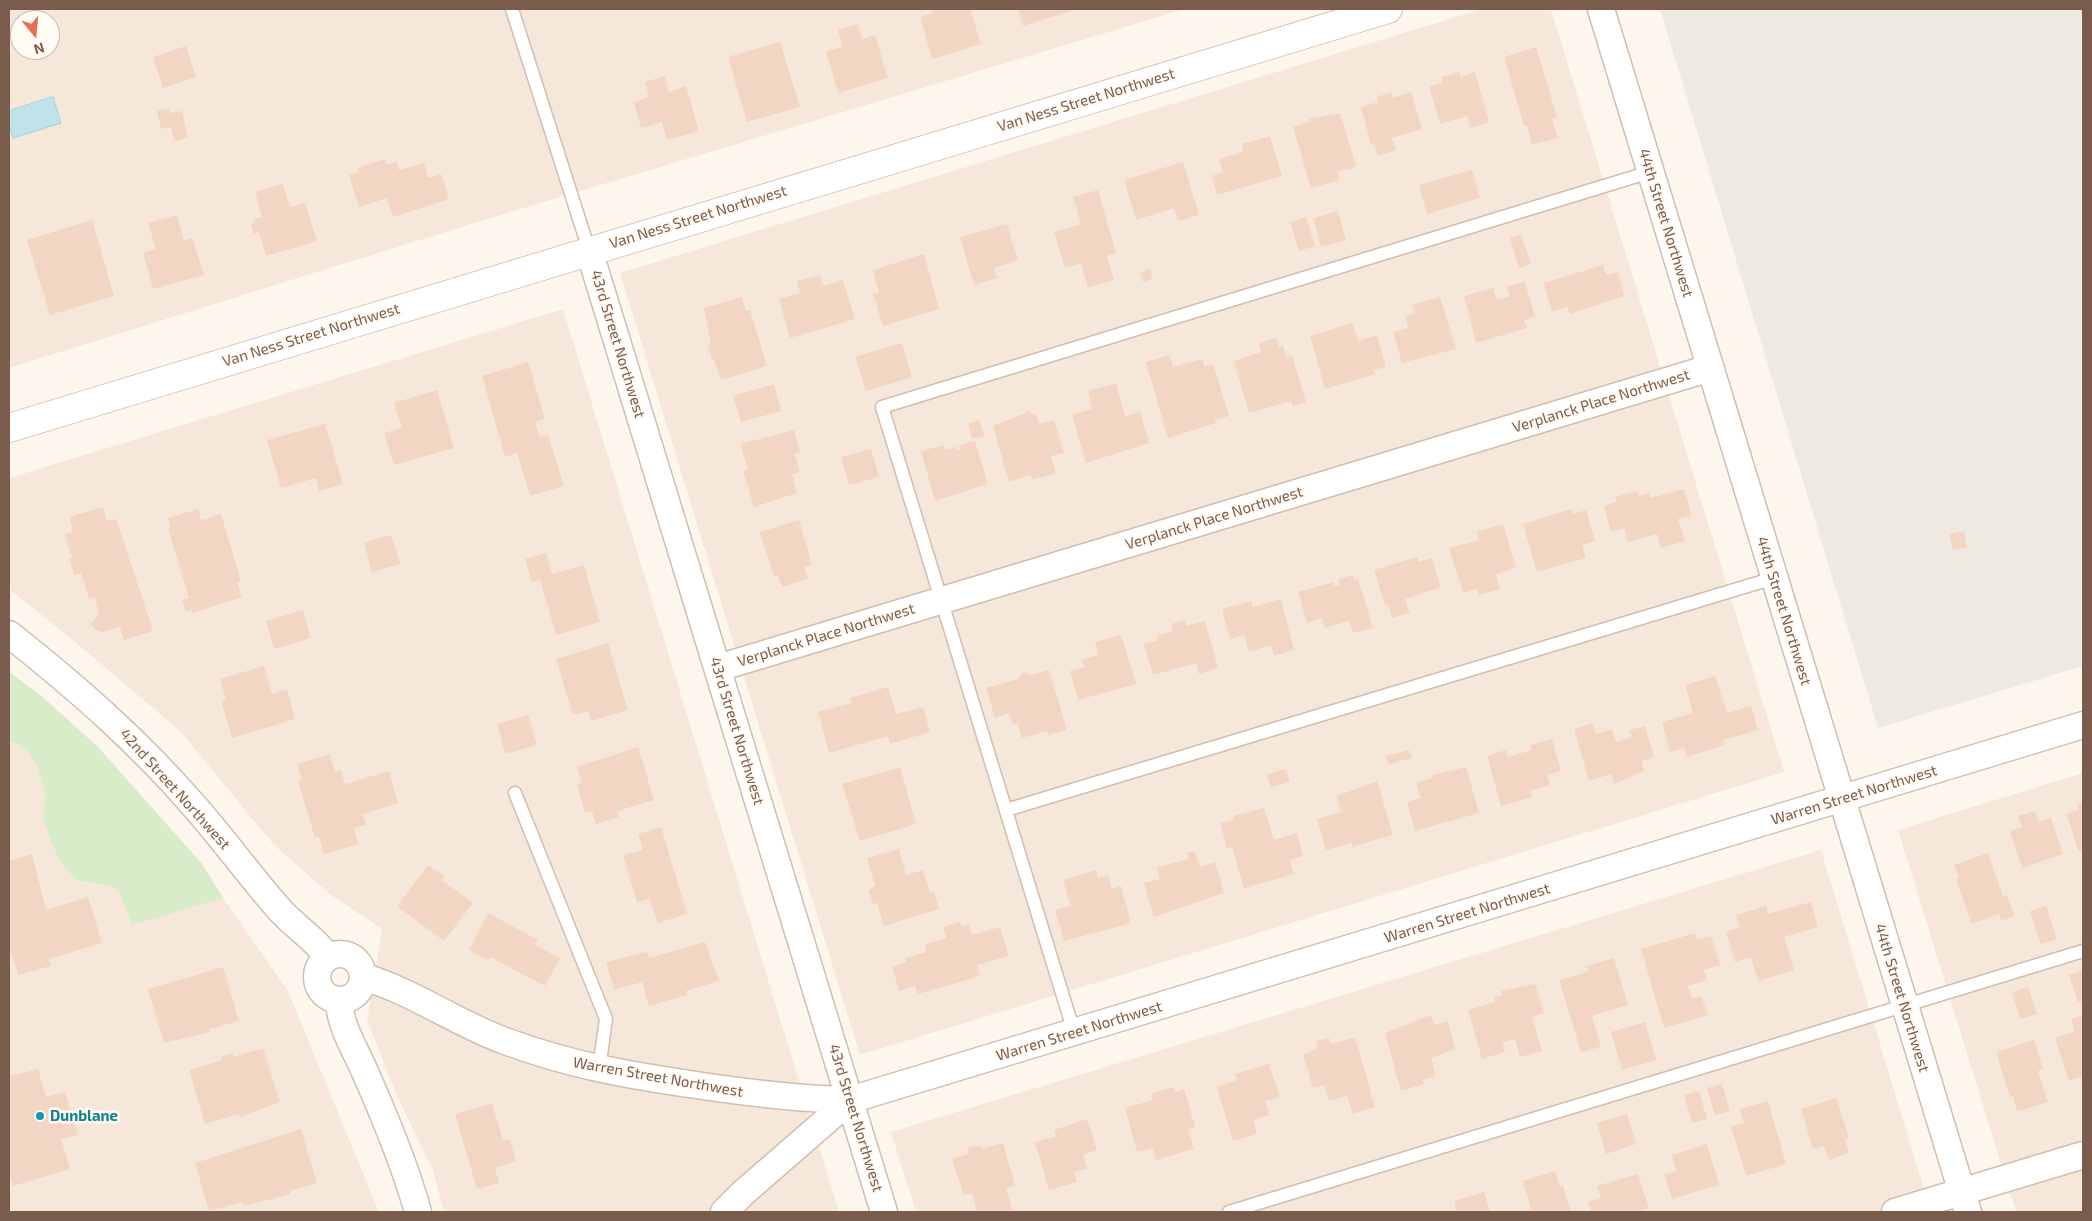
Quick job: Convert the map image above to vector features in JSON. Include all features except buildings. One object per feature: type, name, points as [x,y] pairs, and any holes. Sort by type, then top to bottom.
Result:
[{"type":"street","name":"Van Ness Street Northwest","points":[[9,428],[589,250],[1388,9]]},
{"type":"street","name":"44th Street Northwest","points":[[1601,9],[1965,1202]]},
{"type":"street","name":"43rd Street Northwest","points":[[589,250],[884,1212]]},
{"type":"street","name":"Verplanck Place Northwest","points":[[718,668],[1710,368]]},
{"type":"street","name":"42nd Street Northwest","points":[[9,634],[96,705],[156,764],[207,820],[280,910],[320,947],[328,957]]},
{"type":"street","name":"Warren Street Northwest","points":[[364,977],[397,988],[502,1040],[549,1057],[600,1069],[776,1097],[850,1100],[2083,725]]},
{"type":"street","points":[[338,954],[353,957],[362,969],[364,977],[359,991],[346,1000],[339,1000],[324,995],[317,981],[319,966],[328,957],[338,954]]},
{"type":"street","points":[[339,1000],[339,1012],[382,1112],[418,1212]]},
{"type":"street","name":"Warren Street Northwest","points":[[724,1212],[850,1100]]},
{"type":"street","points":[[1895,1212],[1965,1202],[2083,1155]]},
{"type":"lane","points":[[512,9],[589,250]]},
{"type":"lane","points":[[1074,1032],[882,407],[1650,172]]},
{"type":"lane","points":[[1006,810],[1774,578]]},
{"type":"lane","points":[[515,794],[606,1019],[600,1069]]},
{"type":"lane","points":[[1229,1212],[2083,951]]},
{"type":"shaded area","points":[[9,9],[1185,9],[484,220],[9,368]]},
{"type":"shaded area","points":[[1482,9],[1551,9],[1784,772],[860,1055],[620,273]]},
{"type":"shaded area","points":[[1660,9],[2083,9],[2083,666],[1878,728]]},
{"type":"shaded area","points":[[563,309],[839,1212],[444,1212],[433,1170],[397,1096],[367,1020],[382,929],[331,895],[274,845],[181,732],[73,640],[9,589],[9,478]]},
{"type":"shaded area","points":[[9,672],[39,694],[97,746],[202,864],[223,898],[288,991],[379,1212],[9,1212]]},
{"type":"shaded area","points":[[2083,773],[2083,1212],[2016,1212],[1898,830]]},
{"type":"shaded area","points":[[1821,850],[1931,1212],[916,1212],[891,1132]]},
{"type":"green space","points":[[9,672],[39,694],[97,746],[202,864],[223,898],[132,925],[119,891],[112,886],[76,880],[59,860],[43,820],[46,797],[38,767],[28,752],[15,742],[9,740]]},
{"type":"water","points":[[53,97],[61,123],[13,138],[9,125],[9,111]]},
{"type":"place","name":"Dunblane","points":[[40,1116]]}]
